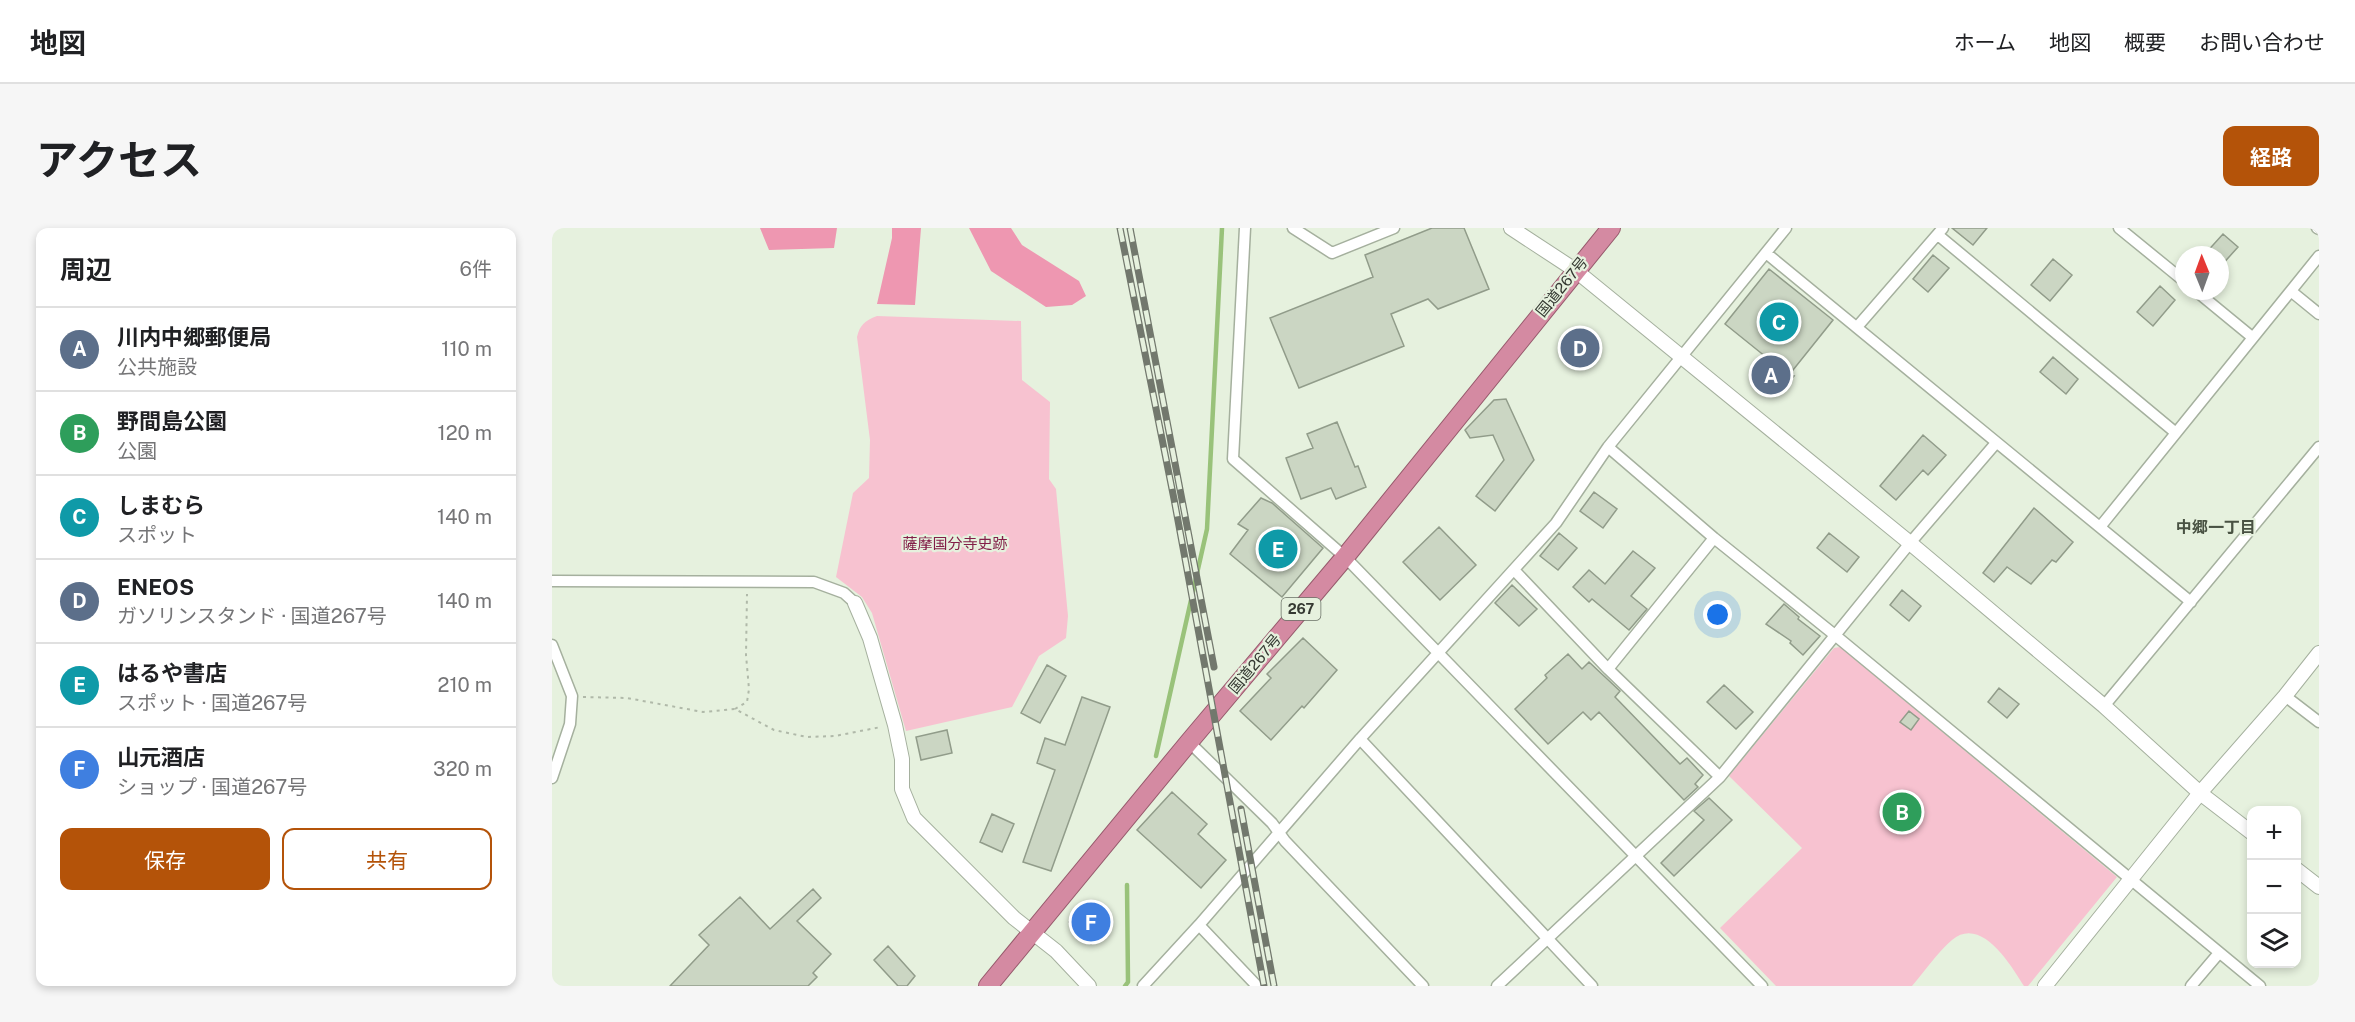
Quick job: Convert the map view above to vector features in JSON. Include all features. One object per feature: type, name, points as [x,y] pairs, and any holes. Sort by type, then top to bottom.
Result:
[{"type":"highway","name":"国道267号","points":[[988,986],[1345,557],[1611,228]]},
{"type":"street","points":[[1245,228],[1233,459],[1345,557],[1762,986]]},
{"type":"street","points":[[1293,228],[1332,253],[1394,228]]},
{"type":"street","points":[[1511,228],[1575,270],[1910,543],[2104,706],[2200,793],[2247,829]]},
{"type":"street","points":[[1143,986],[1199,925],[1360,739],[1515,571],[1556,523],[1608,447],[1786,228]]},
{"type":"street","points":[[2119,228],[2175,274]]},
{"type":"street","points":[[1857,327],[1941,231],[2176,433]]},
{"type":"street","points":[[1766,253],[2191,602]]},
{"type":"street","points":[[2100,527],[2319,256]]},
{"type":"street","points":[[2292,292],[2319,315]]},
{"type":"street","points":[[2207,300],[2252,337]]},
{"type":"street","points":[[1497,986],[1720,777],[1910,543],[1996,443]]},
{"type":"street","points":[[1608,447],[1714,538],[2260,986]]},
{"type":"street","points":[[2104,706],[2319,447]]},
{"type":"street","points":[[1608,669],[1714,538]]},
{"type":"street","points":[[1515,571],[1608,669],[1720,777]]},
{"type":"street","points":[[552,581],[814,582],[844,592],[855,603],[870,638],[895,725],[902,759],[902,789],[914,818],[1014,918],[1056,951],[1089,986]]},
{"type":"street","points":[[552,645],[572,696],[570,724],[552,778]]},
{"type":"street","points":[[2045,986],[2200,793],[2285,696],[2319,653]]},
{"type":"street","points":[[2285,696],[2319,722]]},
{"type":"street","points":[[1360,739],[1592,986]]},
{"type":"street","points":[[1189,742],[1279,833],[1423,986]]},
{"type":"street","points":[[2301,873],[2319,887]]},
{"type":"street","points":[[1199,925],[1257,986]]},
{"type":"street","points":[[2191,986],[2218,953]]},
{"type":"path","points":[[572,696],[627,698],[703,712],[735,709],[747,702],[749,690],[746,655],[747,582]]},
{"type":"path","points":[[735,709],[774,730],[807,737],[835,736],[895,725]]},
{"type":"green space","name":"薩摩国分寺史跡","points":[[877,316],[1021,321],[1022,380],[1050,402],[1049,479],[1056,489],[1068,616],[1066,638],[1039,656],[1012,707],[906,731],[872,613],[862,597],[836,577],[853,493],[869,478],[870,440],[857,337],[863,324]]},
{"type":"green space","points":[[1840,647],[2117,877],[2028,986],[2024,986],[2003,956],[1984,938],[1974,934],[1963,934],[1952,940],[1936,956],[1912,986],[1776,986],[1720,928],[1802,848],[1729,776],[1834,648]]},
{"type":"shaded area","points":[[760,228],[837,228],[834,248],[769,250]]},
{"type":"shaded area","points":[[892,228],[921,228],[915,305],[877,304],[892,238]]},
{"type":"shaded area","points":[[969,228],[1011,228],[1022,245],[1079,281],[1086,296],[1072,305],[1046,307],[991,271]]},
{"type":"building","points":[[1432,228],[1464,228],[1489,289],[1438,309],[1428,299],[1391,314],[1404,346],[1299,388],[1270,318],[1373,277],[1365,255]]},
{"type":"building","points":[[1952,228],[1987,228],[1973,245]]},
{"type":"building","points":[[2223,234],[2238,247],[2229,257],[2229,246],[2212,246]]},
{"type":"building","points":[[1933,255],[1949,268],[1928,292],[1913,279]]},
{"type":"building","points":[[2053,259],[2072,275],[2050,301],[2031,285]]},
{"type":"building","points":[[1769,269],[1833,320],[1789,375],[1794,376],[1776,396],[1751,375],[1766,357],[1725,324]]},
{"type":"building","points":[[2160,286],[2175,300],[2153,326],[2137,312]]},
{"type":"building","points":[[2053,357],[2078,379],[2066,394],[2040,372]]},
{"type":"building","points":[[1506,399],[1534,460],[1495,511],[1476,496],[1504,460],[1493,435],[1470,438],[1465,430],[1494,400]]},
{"type":"building","points":[[1337,422],[1355,467],[1358,466],[1366,487],[1336,499],[1331,488],[1301,499],[1286,458],[1313,448],[1307,434]]},
{"type":"building","points":[[1923,435],[1946,455],[1928,475],[1923,470],[1896,500],[1880,486]]},
{"type":"building","points":[[1594,492],[1617,509],[1603,528],[1580,511]]},
{"type":"building","points":[[1261,498],[1272,503],[1323,548],[1282,597],[1230,554],[1248,530],[1238,524]]},
{"type":"building","points":[[2034,508],[2073,542],[2056,562],[2052,560],[2031,584],[2007,567],[1994,582],[1983,573]]},
{"type":"building","points":[[1439,527],[1476,565],[1440,600],[1403,562]]},
{"type":"building","points":[[1559,533],[1577,548],[1558,570],[1540,556]]},
{"type":"building","points":[[1829,533],[1859,557],[1847,572],[1817,548]]},
{"type":"building","points":[[1633,551],[1655,568],[1631,596],[1647,609],[1629,630],[1592,599],[1589,602],[1573,587],[1589,570],[1605,584]]},
{"type":"building","points":[[1512,585],[1537,609],[1519,626],[1495,603]]},
{"type":"building","points":[[1902,590],[1921,606],[1909,621],[1890,605]]},
{"type":"building","points":[[1784,604],[1799,617],[1798,619],[1820,636],[1803,655],[1790,643],[1791,641],[1766,624]]},
{"type":"building","points":[[1303,638],[1337,670],[1304,708],[1302,706],[1271,740],[1240,711],[1271,678],[1267,674]]},
{"type":"building","points":[[1568,654],[1582,669],[1589,662],[1620,691],[1615,697],[1680,764],[1687,758],[1703,775],[1695,784],[1698,787],[1684,800],[1599,712],[1591,720],[1583,712],[1548,744],[1515,709],[1547,678],[1545,675]]},
{"type":"building","points":[[1047,665],[1066,676],[1040,723],[1021,713]]},
{"type":"building","points":[[1724,685],[1753,712],[1736,729],[1707,702]]},
{"type":"building","points":[[1999,688],[2019,704],[2007,718],[1988,702]]},
{"type":"building","points":[[1082,697],[1110,707],[1051,871],[1023,862],[1055,770],[1037,763],[1045,738],[1065,745]]},
{"type":"building","points":[[1909,711],[1919,719],[1911,730],[1900,722]]},
{"type":"building","points":[[947,730],[952,753],[921,760],[916,737]]},
{"type":"building","points":[[1172,792],[1207,824],[1198,834],[1226,860],[1201,888],[1137,830]]},
{"type":"building","points":[[1709,798],[1732,820],[1674,876],[1661,863],[1704,820],[1694,811]]},
{"type":"building","points":[[992,814],[1014,824],[1002,852],[980,842]]},
{"type":"building","points":[[813,889],[821,898],[797,921],[831,954],[813,973],[817,977],[808,986],[670,986],[709,945],[699,935],[740,897],[770,929]]},
{"type":"building","points":[[1091,901],[1112,923],[1091,944],[1069,922]]},
{"type":"building","points":[[888,946],[915,976],[907,986],[898,986],[874,960]]},
{"type":"waterway","points":[[1156,756],[1207,529],[1222,228]]},
{"type":"waterway","points":[[1125,986],[1128,982],[1127,885]]},
{"type":"railway","points":[[1120,228],[1174,499],[1264,986]]},
{"type":"railway","points":[[1130,228],[1214,667]]},
{"type":"railway","points":[[1241,809],[1274,986]]},
{"type":"place","name":"しまむら","points":[[1779,322]]},
{"type":"place","name":"ENEOS","points":[[1580,348]]},
{"type":"place","name":"川内中郷郵便局","points":[[1771,375]]},
{"type":"place","name":"はるや書店","points":[[1278,549]]},
{"type":"place","name":"野間島公園","points":[[1902,812]]},
{"type":"place","name":"山元酒店","points":[[1091,922]]},
{"type":"district","name":"中郷一丁目","points":[[2216,527]]}]
